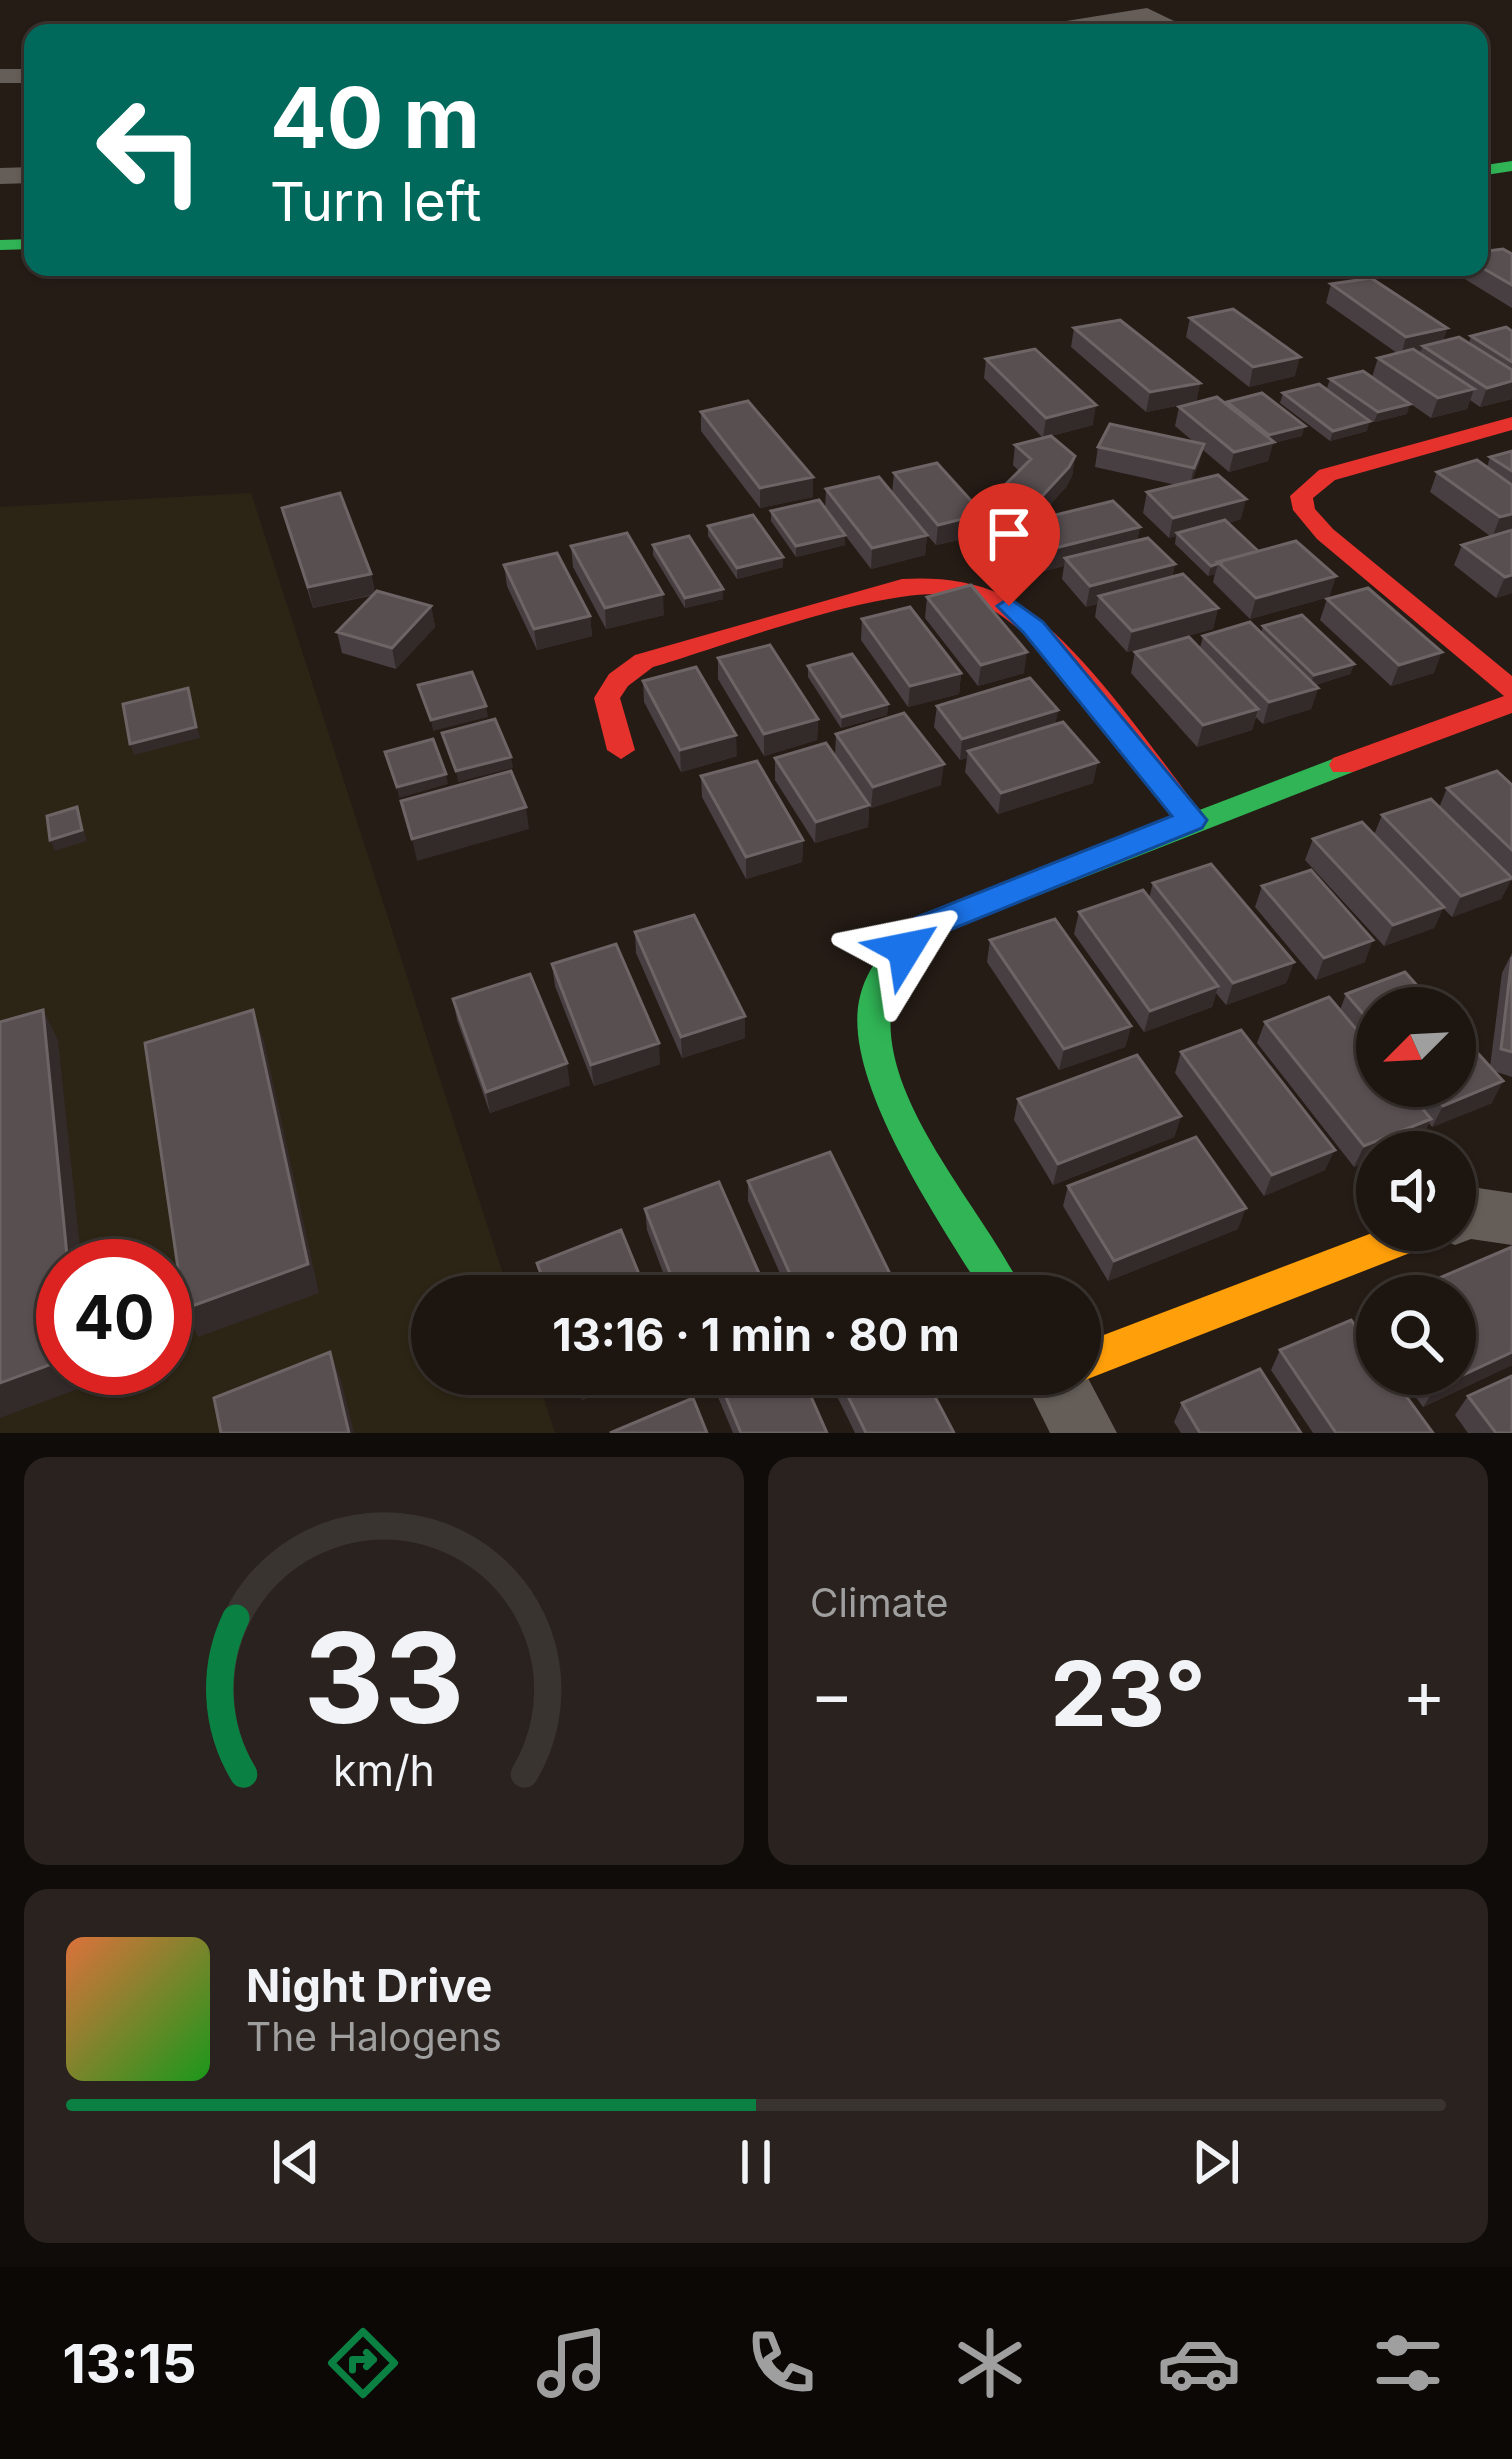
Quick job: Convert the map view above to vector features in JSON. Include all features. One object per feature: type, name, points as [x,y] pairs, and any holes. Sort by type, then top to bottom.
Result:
[{"type":"street","points":[[1085,24],[1147,14],[1169,24]]},
{"type":"street","points":[[1512,423],[1327,475],[1301,496],[1304,510],[1325,534],[1512,690]]},
{"type":"street","points":[[621,750],[608,722],[605,695],[617,677],[644,661],[902,586],[936,583],[975,590],[1009,606],[1034,628],[1192,820]]},
{"type":"street","points":[[994,1275],[896,1109],[871,1033],[885,970],[926,926],[1192,820],[1512,703]]},
{"type":"street","points":[[1476,1214],[1512,1219]]},
{"type":"street","points":[[1101,1355],[1371,1251]]},
{"type":"street","points":[[1064,1395],[1085,1433]]},
{"type":"shaded area","points":[[251,493],[503,1275],[411,1275],[411,1395],[543,1395],[555,1433],[0,1433],[0,507]]},
{"type":"building","points":[[1503,249],[1512,254],[1512,285],[1488,271],[1488,251]]},
{"type":"building","points":[[1371,278],[1447,328],[1406,337],[1331,284]]},
{"type":"building","points":[[1233,309],[1300,357],[1253,367],[1190,318]]},
{"type":"building","points":[[1120,320],[1200,383],[1150,392],[1074,328]]},
{"type":"building","points":[[1506,327],[1512,331],[1512,362],[1471,336]]},
{"type":"building","points":[[1459,337],[1512,370],[1512,381],[1487,388],[1423,346]]},
{"type":"building","points":[[1035,349],[1096,405],[1046,418],[986,359]]},
{"type":"building","points":[[1413,349],[1474,389],[1438,398],[1378,358]]},
{"type":"building","points":[[1363,371],[1410,404],[1378,412],[1330,379]]},
{"type":"building","points":[[1319,384],[1370,421],[1333,431],[1283,393]]},
{"type":"building","points":[[1262,393],[1305,426],[1269,435],[1227,402]]},
{"type":"building","points":[[1217,397],[1274,442],[1234,452],[1179,407]]},
{"type":"building","points":[[748,401],[813,477],[760,488],[701,412]]},
{"type":"building","points":[[1110,424],[1204,444],[1194,468],[1098,447]]},
{"type":"building","points":[[1051,436],[1075,456],[1034,505],[998,492],[1031,459],[1015,445]]},
{"type":"building","points":[[1512,451],[1512,471],[1490,457]]},
{"type":"building","points":[[1477,460],[1512,485],[1512,514],[1500,517],[1437,472]]},
{"type":"building","points":[[937,463],[983,514],[938,525],[894,473]]},
{"type":"building","points":[[1218,475],[1246,499],[1173,518],[1147,492]]},
{"type":"building","points":[[879,477],[927,535],[872,548],[826,489]]},
{"type":"building","points":[[340,493],[371,574],[308,587],[282,508]]},
{"type":"building","points":[[819,500],[845,535],[796,546],[771,511]]},
{"type":"building","points":[[1113,501],[1140,527],[1047,550],[1022,523]]},
{"type":"building","points":[[753,515],[783,557],[737,568],[708,526]]},
{"type":"building","points":[[1225,520],[1258,551],[1211,566],[1177,533]]},
{"type":"building","points":[[1512,530],[1512,575],[1505,577],[1462,545]]},
{"type":"building","points":[[627,533],[663,594],[605,608],[571,546]]},
{"type":"building","points":[[689,536],[723,589],[685,598],[653,545]]},
{"type":"building","points":[[1148,538],[1175,564],[1090,586],[1065,558]]},
{"type":"building","points":[[1296,541],[1336,576],[1256,598],[1218,562]]},
{"type":"building","points":[[557,553],[590,616],[534,629],[504,565]]},
{"type":"building","points":[[1183,574],[1218,608],[1132,631],[1099,596]]},
{"type":"building","points":[[971,585],[1027,652],[981,665],[927,597]]},
{"type":"building","points":[[1368,588],[1442,652],[1399,665],[1327,599]]},
{"type":"building","points":[[377,591],[431,606],[392,648],[337,632]]},
{"type":"building","points":[[910,607],[961,673],[910,686],[862,619]]},
{"type":"building","points":[[1302,615],[1354,664],[1314,675],[1263,626]]},
{"type":"building","points":[[1250,622],[1318,688],[1269,702],[1203,636]]},
{"type":"building","points":[[1189,637],[1258,709],[1203,725],[1135,652]]},
{"type":"building","points":[[770,645],[818,719],[764,734],[718,658]]},
{"type":"building","points":[[852,654],[888,704],[842,717],[808,666]]},
{"type":"building","points":[[696,667],[736,735],[680,750],[643,681]]},
{"type":"building","points":[[472,672],[486,706],[431,720],[418,685]]},
{"type":"building","points":[[1030,678],[1058,710],[962,739],[937,706]]},
{"type":"building","points":[[188,688],[196,727],[130,744],[123,704]]},
{"type":"building","points":[[904,713],[944,764],[873,787],[836,734]]},
{"type":"building","points":[[495,719],[511,757],[456,771],[442,733]]},
{"type":"building","points":[[1063,722],[1098,762],[1001,793],[968,751]]},
{"type":"building","points":[[433,739],[446,774],[397,787],[385,752]]},
{"type":"building","points":[[826,743],[869,805],[816,822],[775,758]]},
{"type":"building","points":[[757,761],[803,840],[746,857],[701,776]]},
{"type":"building","points":[[511,771],[526,807],[412,839],[401,801]]},
{"type":"building","points":[[1497,771],[1512,785],[1512,850],[1447,788]]},
{"type":"building","points":[[1431,799],[1512,878],[1461,896],[1382,815]]},
{"type":"building","points":[[77,807],[82,830],[50,840],[47,816]]},
{"type":"building","points":[[1362,822],[1444,907],[1393,925],[1313,839]]},
{"type":"building","points":[[1211,864],[1294,962],[1233,983],[1153,883]]},
{"type":"building","points":[[1311,870],[1373,940],[1324,958],[1262,886]]},
{"type":"building","points":[[1143,890],[1218,986],[1150,1011],[1079,912]]},
{"type":"building","points":[[694,915],[745,1016],[681,1037],[635,932]]},
{"type":"building","points":[[1055,919],[1131,1026],[1064,1049],[990,940]]},
{"type":"building","points":[[616,944],[659,1043],[591,1065],[552,964]]},
{"type":"building","points":[[1512,957],[1512,1052],[1501,1049]]},
{"type":"building","points":[[1405,972],[1418,987],[1365,987]]},
{"type":"building","points":[[530,974],[567,1063],[486,1092],[453,999]]},
{"type":"building","points":[[1329,997],[1356,1029],[1356,1107],[1421,1107],[1431,1119],[1401,1131],[1356,1131],[1356,1136],[1265,1022]]},
{"type":"building","points":[[43,1010],[65,1239],[36,1239],[36,1370],[0,1383],[0,1022]]},
{"type":"building","points":[[253,1010],[308,1264],[192,1306],[192,1239],[174,1239],[145,1043]]},
{"type":"building","points":[[1241,1030],[1335,1150],[1272,1175],[1181,1052]]},
{"type":"building","points":[[1476,1051],[1503,1081],[1476,1092]]},
{"type":"building","points":[[1137,1055],[1181,1116],[1058,1164],[1018,1099]]},
{"type":"building","points":[[1196,1137],[1246,1208],[1114,1261],[1068,1186]]},
{"type":"building","points":[[830,1152],[891,1275],[791,1275],[748,1181]]},
{"type":"building","points":[[719,1182],[760,1275],[671,1275],[645,1209]]},
{"type":"building","points":[[621,1230],[639,1275],[541,1275],[537,1263]]},
{"type":"building","points":[[1512,1247],[1512,1352],[1476,1369],[1476,1275],[1446,1275]]},
{"type":"building","points":[[1351,1320],[1356,1327],[1356,1395],[1405,1395],[1433,1433],[1336,1433],[1280,1350]]},
{"type":"building","points":[[330,1352],[349,1433],[221,1433],[214,1398]]},
{"type":"building","points":[[1260,1369],[1301,1433],[1200,1433],[1182,1403]]},
{"type":"building","points":[[1512,1376],[1512,1433],[1496,1433],[1468,1396]]},
{"type":"building","points":[[725,1395],[810,1395],[827,1433],[741,1433]]},
{"type":"building","points":[[847,1395],[934,1395],[954,1433],[866,1433]]},
{"type":"building","points":[[693,1398],[707,1433],[610,1433]]},
{"type":"traffic: fast","points":[[1488,170],[1512,166]]},
{"type":"traffic: fast","points":[[0,245],[24,244]]},
{"type":"traffic: fast","points":[[993,1275],[935,1182],[889,1089],[876,1044],[875,1003],[887,968],[926,927],[1343,765]]},
{"type":"traffic: slow","points":[[1101,1355],[1371,1251]]},
{"type":"traffic: jam","points":[[1512,423],[1327,475],[1301,496],[1304,510],[1325,534],[1512,690]]},
{"type":"traffic: jam","points":[[621,750],[607,698],[618,680],[644,661],[902,586],[953,588],[1001,604],[1048,644],[1101,703],[1192,820]]},
{"type":"traffic: jam","points":[[1343,765],[1512,703]]},
{"type":"route","points":[[905,949],[926,926],[1192,820],[1034,628],[1009,606]]}]
